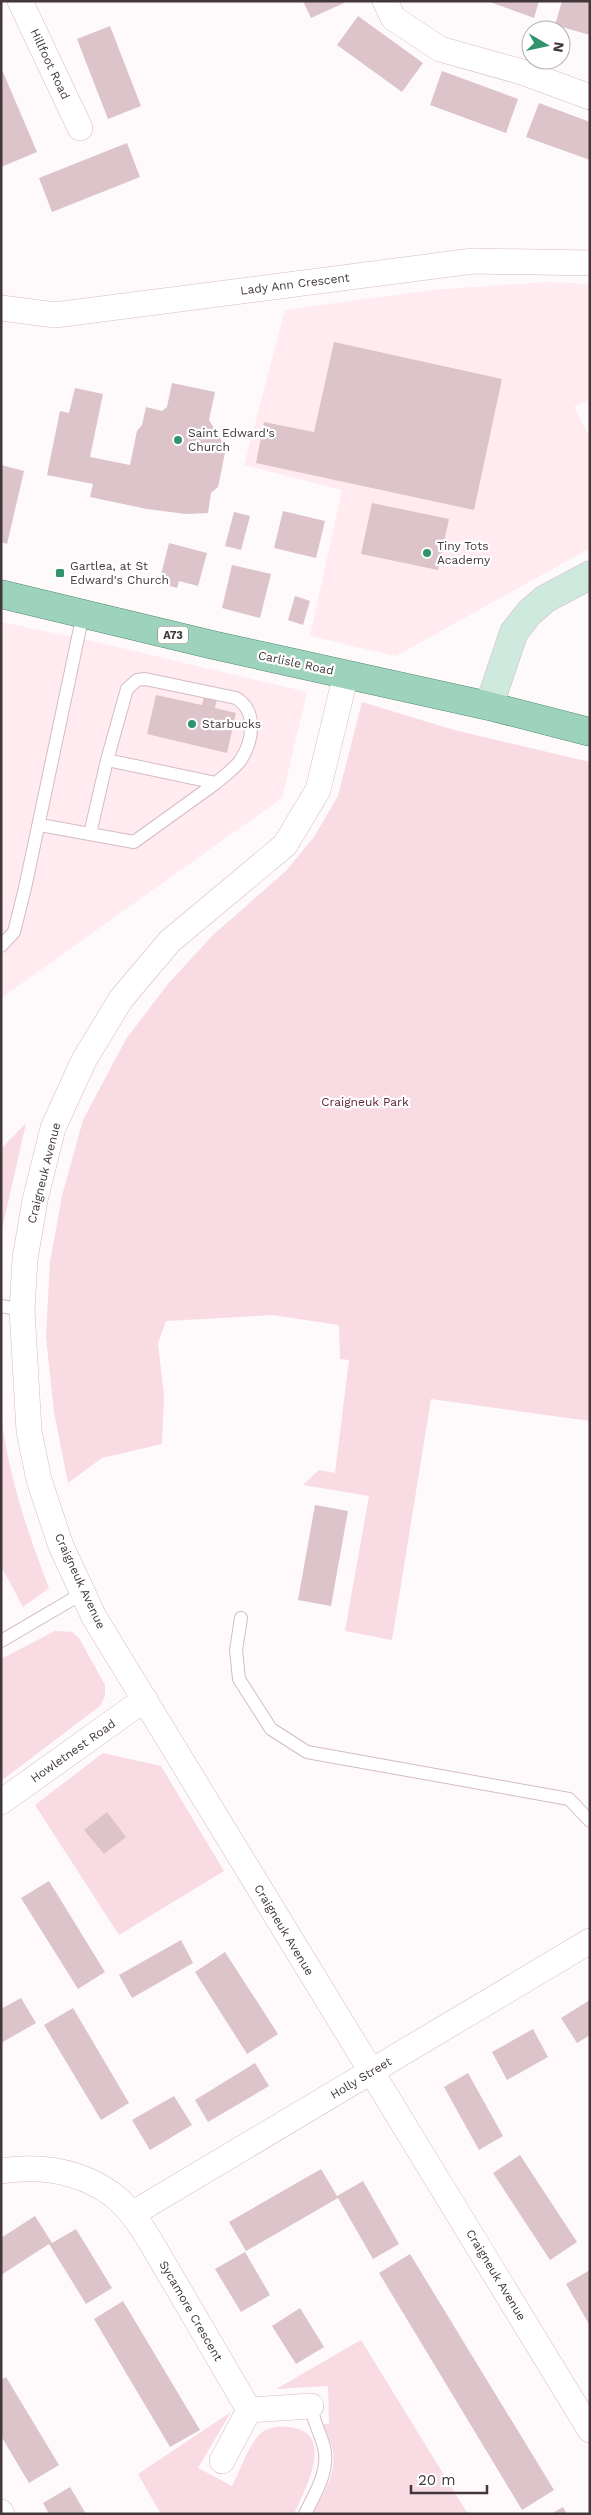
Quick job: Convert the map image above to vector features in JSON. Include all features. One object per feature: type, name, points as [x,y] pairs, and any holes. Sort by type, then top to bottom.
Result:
[{"type":"main road","name":"Carlisle Road","points":[[1,594],[488,706],[590,732]]},
{"type":"street","name":"Hillfoot Road","points":[[20,1],[80,128]]},
{"type":"street","points":[[386,1],[393,18],[440,49],[522,72],[590,97]]},
{"type":"street","name":"Lady Ann Crescent","points":[[1,308],[56,316],[473,261],[590,263]]},
{"type":"street","points":[[488,706],[514,632],[529,613],[547,597],[590,575]]},
{"type":"street","name":"Craigneuk Avenue","points":[[346,674],[318,790],[285,845],[170,941],[121,1000],[84,1060],[50,1137],[35,1200],[25,1259],[12,1308],[29,1431],[39,1480],[61,1546],[94,1617],[590,2430]]},
{"type":"street","name":"Howletnest Road","points":[[1,1802],[145,1699]]},
{"type":"street","name":"Holly Street","points":[[132,2214],[590,1940]]},
{"type":"street","name":"Sycamore Crescent","points":[[1,2171],[24,2168],[65,2172],[92,2181],[114,2196],[132,2214],[249,2410]]},
{"type":"street","points":[[222,2462],[249,2410],[311,2406]]},
{"type":"lane","points":[[1,946],[14,932],[40,825],[83,614]]},
{"type":"lane","points":[[40,825],[134,842],[216,783],[239,762],[247,747],[251,728],[250,713],[244,703],[236,698],[145,678],[137,680],[127,689],[107,760],[90,834]]},
{"type":"lane","points":[[107,760],[216,783]]},
{"type":"lane","points":[[1,1641],[83,1593]]},
{"type":"lane","points":[[241,1618],[236,1650],[239,1679],[271,1729],[307,1752],[569,1799],[590,1821]]},
{"type":"lane","points":[[304,2514],[325,2471],[324,2448],[313,2422],[311,2406]]},
{"type":"shaded area","points":[[546,282],[590,284],[590,399],[574,407],[590,438],[590,548],[396,656],[310,636],[342,490],[244,465],[285,310],[432,290]]},
{"type":"shaded area","points":[[1,622],[88,640],[307,692],[282,798],[1,998]]},
{"type":"green space","name":"Craigneuk Park","points":[[362,702],[454,730],[590,762],[590,1421],[431,1399],[392,1640],[345,1631],[369,1496],[303,1485],[319,1470],[335,1473],[349,1360],[340,1359],[339,1325],[272,1315],[166,1321],[158,1343],[164,1396],[162,1444],[102,1458],[68,1483],[54,1412],[46,1337],[50,1262],[62,1196],[83,1120],[126,1039],[168,984],[213,935],[286,871],[314,837],[338,796]]},
{"type":"green space","points":[[26,1123],[1,1234],[1,1149]]},
{"type":"green space","points":[[1,1416],[4,1438],[20,1504],[49,1588],[23,1607],[1,1566]]},
{"type":"green space","points":[[55,1631],[72,1632],[79,1638],[105,1685],[105,1696],[100,1706],[1,1781],[1,1659]]},
{"type":"green space","points":[[103,1753],[161,1766],[224,1871],[119,1935],[35,1805]]},
{"type":"green space","points":[[361,2340],[468,2514],[312,2514],[325,2491],[333,2468],[333,2451],[323,2424],[329,2424],[328,2386],[276,2389]]},
{"type":"green space","points":[[231,2412],[198,2468],[232,2486],[251,2446],[262,2432],[279,2427],[302,2431],[311,2438],[315,2449],[314,2462],[305,2490],[294,2514],[161,2514],[138,2474]]},
{"type":"building","points":[[303,1],[344,1],[344,3],[311,18]]},
{"type":"building","points":[[487,1],[539,1],[534,18]]},
{"type":"building","points":[[562,1],[590,1],[590,35],[571,30],[571,20],[556,20]]},
{"type":"building","points":[[358,16],[423,63],[402,92],[337,45]]},
{"type":"building","points":[[110,26],[141,106],[108,119],[77,39]]},
{"type":"building","points":[[442,71],[518,99],[506,133],[430,105]]},
{"type":"building","points":[[3,72],[37,152],[1,167],[1,73]]},
{"type":"building","points":[[539,103],[590,122],[590,160],[526,137]]},
{"type":"building","points":[[127,143],[140,177],[52,212],[39,178]]},
{"type":"building","points":[[334,342],[502,379],[474,510],[256,463],[264,422],[314,432]]},
{"type":"building","name":"Saint Edward's Church","points":[[172,383],[215,392],[209,420],[226,448],[218,487],[211,493],[208,513],[186,514],[147,509],[90,497],[93,484],[47,475],[60,411],[69,413],[75,388],[103,394],[90,457],[130,465],[137,431],[142,425],[146,407],[162,411],[167,407]]},
{"type":"building","points":[[1,465],[24,471],[7,544],[1,542]]},
{"type":"building","points":[[372,503],[449,519],[438,570],[361,554]]},
{"type":"building","points":[[283,511],[325,521],[316,558],[274,548]]},
{"type":"building","points":[[234,512],[250,516],[241,550],[225,546]]},
{"type":"building","points":[[169,543],[207,553],[198,586],[179,581],[177,588],[159,583]]},
{"type":"building","points":[[232,565],[271,574],[260,618],[222,608]]},
{"type":"building","points":[[295,596],[310,601],[303,625],[288,620]]},
{"type":"building","name":"Starbucks","points":[[156,695],[202,705],[204,696],[217,699],[215,708],[236,713],[227,753],[147,734]]},
{"type":"building","points":[[315,1505],[348,1511],[331,1606],[298,1600]]},
{"type":"building","points":[[107,1812],[126,1837],[104,1854],[84,1830]]},
{"type":"building","points":[[49,1881],[105,1972],[78,1989],[21,1898]]},
{"type":"building","points":[[181,1940],[193,1963],[132,1998],[119,1975]]},
{"type":"building","points":[[225,1952],[278,2034],[247,2054],[195,1972]]},
{"type":"building","points":[[21,1998],[36,2023],[1,2043],[1,2009]]},
{"type":"building","points":[[590,2000],[590,2035],[577,2043],[561,2018]]},
{"type":"building","points":[[73,2008],[129,2103],[101,2120],[44,2025]]},
{"type":"building","points":[[533,2029],[548,2057],[507,2080],[492,2052]]},
{"type":"building","points":[[255,2063],[269,2086],[208,2122],[195,2100]]},
{"type":"building","points":[[468,2073],[503,2136],[479,2150],[444,2087]]},
{"type":"building","points":[[174,2096],[192,2125],[150,2150],[132,2120]]},
{"type":"building","points":[[520,2155],[577,2242],[550,2260],[493,2173]]},
{"type":"building","points":[[321,2169],[337,2196],[363,2181],[399,2244],[373,2259],[338,2198],[246,2251],[229,2222]]},
{"type":"building","points":[[35,2216],[52,2243],[76,2229],[112,2288],[86,2304],[49,2244],[1,2275],[1,2238]]},
{"type":"building","points":[[245,2252],[270,2295],[241,2312],[215,2269]]},
{"type":"building","points":[[410,2254],[554,2490],[522,2510],[379,2273]]},
{"type":"building","points":[[590,2270],[590,2326],[566,2284]]},
{"type":"building","points":[[123,2301],[200,2430],[170,2447],[94,2319]]},
{"type":"building","points":[[300,2308],[324,2347],[296,2364],[272,2326]]},
{"type":"building","points":[[6,2377],[59,2465],[29,2483],[1,2436],[1,2380]]},
{"type":"building","points":[[70,2487],[86,2514],[49,2514],[43,2503]]},
{"type":"building","points":[[563,2507],[567,2514],[551,2514]]},
{"type":"place","name":"Saint Edward's Church","points":[[178,440]]},
{"type":"place","name":"Tiny Tots Academy","points":[[427,553]]},
{"type":"place","name":"Gartlea, at St Edward's Church","points":[[60,573]]},
{"type":"place","name":"Starbucks","points":[[192,724]]}]
